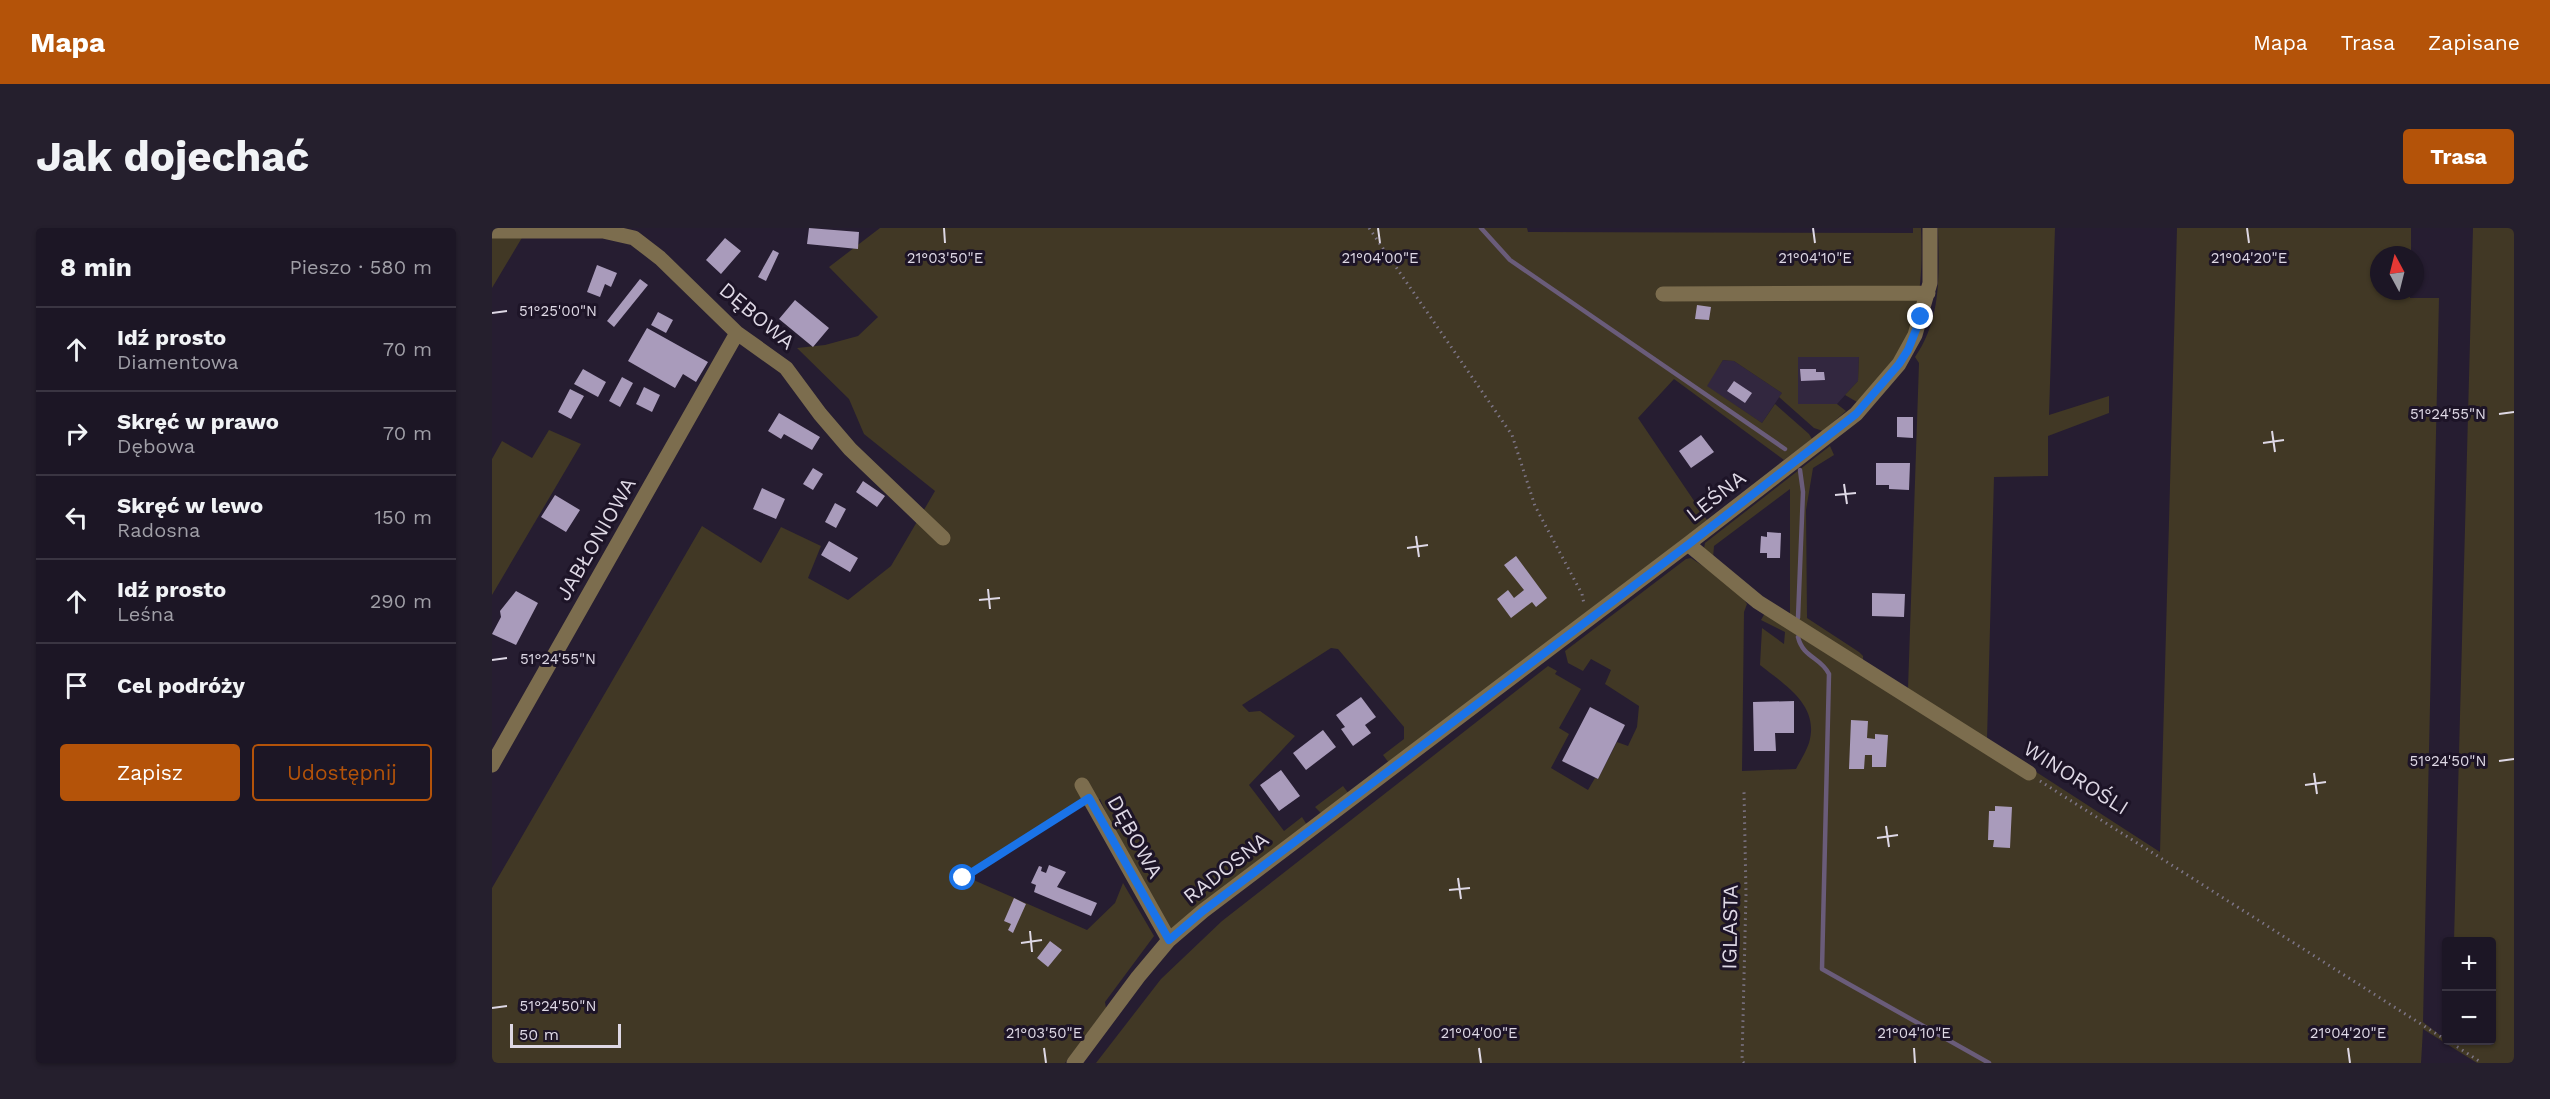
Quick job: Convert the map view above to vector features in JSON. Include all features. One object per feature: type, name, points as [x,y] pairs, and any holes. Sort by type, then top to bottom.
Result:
[{"type":"street","name":"LEŚNA","points":[[1434,737],[1830,435],[1875,394],[1908,350],[1928,293],[1931,264],[1930,228]]},
{"type":"street","name":"DĘBOWA","points":[[492,231],[603,231],[634,238],[660,258],[737,333],[786,368],[820,414],[850,449],[944,538]]},
{"type":"street","points":[[1663,294],[1928,293]]},
{"type":"street","name":"JABŁONIOWA","points":[[492,765],[737,333]]},
{"type":"street","name":"WINOROŚLI","points":[[1689,544],[1758,602],[2029,773]]},
{"type":"street","name":"RADOSNA","points":[[1074,1063],[1138,977],[1169,940],[1203,911],[1434,737]]},
{"type":"street","name":"DĘBOWA","points":[[1086,791],[1169,940]]},
{"type":"path","points":[[1369,228],[1512,435],[1535,506],[1582,594],[1588,619]]},
{"type":"path","name":"WINOROŚLI","points":[[2029,773],[2442,1037]]},
{"type":"path","points":[[963,878],[1086,791]]},
{"type":"path","name":"IGLASTA","points":[[1744,791],[1746,894],[1742,1061],[1744,1063]]},
{"type":"path","name":"WINOROŚLI","points":[[2455,1045],[2482,1063]]},
{"type":"shaded area","points":[[880,228],[1527,228],[1528,232],[1913,233],[1913,228],[1921,228],[1921,278],[1916,310],[1905,342],[1888,369],[1857,402],[1845,395],[1858,381],[1859,357],[1798,357],[1798,404],[1837,404],[1846,411],[1823,431],[1814,428],[1779,397],[1782,393],[1734,361],[1723,360],[1707,386],[1762,423],[1775,404],[1809,434],[1812,439],[1784,460],[1674,379],[1638,418],[1707,520],[1629,582],[1389,763],[1383,755],[1404,739],[1404,727],[1338,649],[1331,648],[1242,705],[1249,712],[1260,711],[1295,736],[1249,785],[1284,831],[1302,817],[1307,825],[1170,934],[1115,833],[1100,799],[1084,805],[969,878],[1087,930],[1115,903],[1123,883],[1154,936],[1105,1002],[1106,1008],[1065,1063],[492,1063],[492,888],[702,526],[761,563],[781,527],[821,546],[808,578],[848,600],[891,566],[935,491],[864,434],[849,399],[797,348],[825,345],[858,336],[878,317],[829,267]]},
{"type":"shaded area","points":[[1938,228],[2055,228],[2049,415],[2109,396],[2109,413],[2048,436],[2048,476],[1994,477],[1987,740],[2160,852],[2177,228],[2411,228],[2411,246],[2370,246],[2370,300],[2439,298],[2423,1022],[2442,1037],[2442,1041],[2423,1029],[2421,1063],[1096,1063],[1161,979],[1222,921],[1548,666],[1557,671],[1555,674],[1581,689],[1559,728],[1569,734],[1551,768],[1588,790],[1595,778],[1598,779],[1617,742],[1628,746],[1637,727],[1639,706],[1605,684],[1611,670],[1591,659],[1583,671],[1568,663],[1565,651],[1686,559],[1691,558],[1736,588],[1747,604],[1744,612],[1742,771],[1796,769],[1809,743],[1810,718],[1798,697],[1760,665],[1762,628],[1784,644],[1785,632],[1761,620],[1765,613],[1790,618],[1790,489],[1714,546],[1713,558],[1704,548],[1705,543],[1830,446],[1834,455],[1813,468],[1806,510],[1807,618],[1859,652],[1863,656],[1863,663],[1908,689],[1919,363],[1915,357],[1930,327],[1938,278]]},
{"type":"shaded area","points":[[2473,228],[2514,228],[2514,1063],[2477,1063],[2448,1045],[2496,1045],[2496,937],[2454,937]]},
{"type":"shaded area","points":[[492,236],[523,236],[492,288]]},
{"type":"shaded area","points":[[1798,357],[1859,357],[1858,381],[1837,404],[1798,404]]},
{"type":"shaded area","points":[[1723,360],[1734,361],[1782,393],[1762,423],[1706,386]]},
{"type":"shaded area","points":[[549,430],[581,444],[492,595],[492,459],[502,441],[532,458]]},
{"type":"shaded area","points":[[1343,786],[1349,794],[1322,814],[1315,807]]},
{"type":"building","points":[[809,228],[859,232],[858,249],[807,244]]},
{"type":"building","points":[[725,238],[741,251],[721,274],[706,260]]},
{"type":"building","points":[[773,250],[779,253],[766,281],[758,277]]},
{"type":"building","points":[[597,265],[617,273],[611,287],[605,284],[600,297],[587,292]]},
{"type":"building","points":[[640,279],[648,285],[614,327],[607,321]]},
{"type":"building","points":[[795,300],[829,328],[813,347],[779,319]]},
{"type":"building","points":[[1697,305],[1711,307],[1709,320],[1695,319]]},
{"type":"building","points":[[658,312],[673,320],[666,333],[651,325]]},
{"type":"building","points":[[647,328],[708,362],[696,382],[683,374],[675,388],[628,361]]},
{"type":"building","points":[[583,369],[606,382],[598,397],[574,384]]},
{"type":"building","points":[[1800,369],[1816,369],[1816,372],[1824,372],[1825,380],[1801,381]]},
{"type":"building","points":[[622,377],[633,383],[620,407],[609,401]]},
{"type":"building","points":[[1734,381],[1752,393],[1745,403],[1727,391]]},
{"type":"building","points":[[644,387],[660,395],[652,412],[636,404]]},
{"type":"building","points":[[570,389],[584,396],[571,419],[558,412]]},
{"type":"building","points":[[779,413],[820,437],[812,450],[784,434],[781,439],[768,431]]},
{"type":"building","points":[[1897,417],[1913,417],[1913,438],[1897,437]]},
{"type":"building","points":[[1701,435],[1714,452],[1691,468],[1679,451]]},
{"type":"building","points":[[1876,463],[1910,463],[1909,490],[1889,489],[1889,485],[1876,485]]},
{"type":"building","points":[[813,468],[823,474],[813,490],[803,484]]},
{"type":"building","points":[[863,481],[885,496],[877,507],[856,492]]},
{"type":"building","points":[[762,488],[785,499],[776,519],[753,509]]},
{"type":"building","points":[[555,495],[580,510],[566,532],[541,517]]},
{"type":"building","points":[[835,503],[846,509],[836,528],[825,522]]},
{"type":"building","points":[[1767,532],[1781,533],[1780,558],[1767,558],[1767,553],[1760,553],[1761,536],[1767,537]]},
{"type":"building","points":[[829,541],[858,558],[850,572],[821,555]]},
{"type":"building","points":[[1516,556],[1547,598],[1536,607],[1532,602],[1511,618],[1497,599],[1508,590],[1514,598],[1524,590],[1504,565]]},
{"type":"building","points":[[516,591],[538,603],[516,645],[492,634],[501,617],[500,611]]},
{"type":"building","points":[[1872,593],[1905,594],[1904,617],[1872,616]]},
{"type":"building","points":[[1361,697],[1376,717],[1365,725],[1371,733],[1353,746],[1341,729],[1345,727],[1336,715]]},
{"type":"building","points":[[1794,701],[1794,733],[1775,733],[1776,751],[1754,751],[1753,702]]},
{"type":"building","points":[[1590,707],[1625,725],[1598,779],[1562,761]]},
{"type":"building","points":[[1851,720],[1868,721],[1867,738],[1875,739],[1875,734],[1888,735],[1886,767],[1872,767],[1872,755],[1865,755],[1864,769],[1849,769]]},
{"type":"building","points":[[1323,730],[1336,747],[1306,770],[1293,753]]},
{"type":"building","points":[[1281,770],[1300,796],[1279,811],[1260,785]]},
{"type":"building","points":[[1995,806],[2012,807],[2010,848],[1993,847],[1994,840],[1988,840],[1989,811],[1995,811]]},
{"type":"building","points":[[1049,865],[1066,872],[1057,887],[1097,903],[1091,916],[1034,892],[1036,885],[1031,883],[1039,866],[1042,867],[1041,871],[1046,873]]},
{"type":"building","points":[[1014,898],[1026,904],[1013,933],[1008,930],[1011,924],[1004,921]]},
{"type":"building","points":[[1050,941],[1062,950],[1048,967],[1037,958]]},
{"type":"waterway","points":[[1481,228],[1510,260],[1785,449]]},
{"type":"waterway","points":[[1798,618],[1803,492],[1800,470]]},
{"type":"waterway","points":[[1798,637],[1804,649],[1826,668],[1829,674],[1822,969],[1989,1063]]},
{"type":"route","points":[[963,878],[1089,798],[1169,940],[1272,858],[1689,544],[1856,414],[1899,364],[1908,350],[1921,317]]}]
